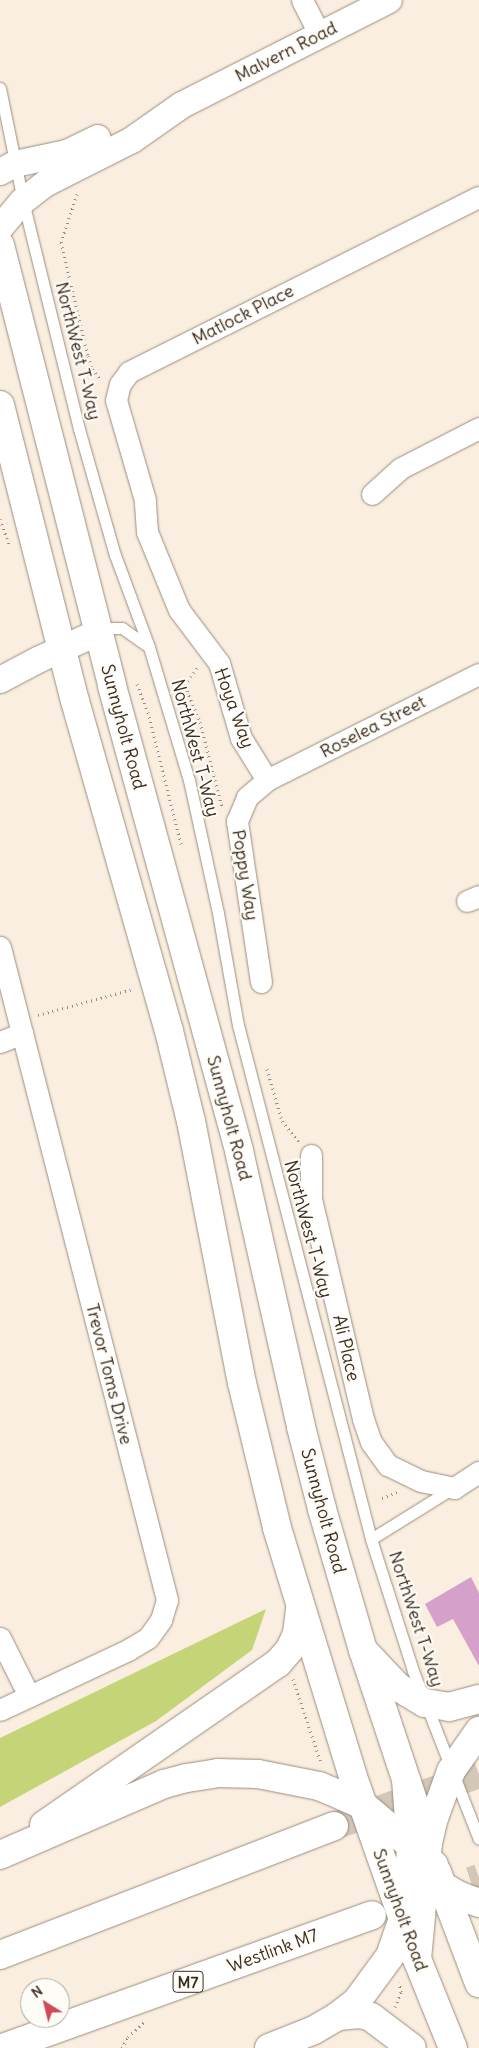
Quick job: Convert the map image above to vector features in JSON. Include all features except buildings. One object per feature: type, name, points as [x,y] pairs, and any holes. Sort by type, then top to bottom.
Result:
[{"type":"main road","name":"Sunnyholt Road","points":[[0,245],[98,632],[239,1151],[301,1427],[322,1509],[363,1650],[406,1780],[425,1863]]},
{"type":"main road","name":"Sunnyholt Road","points":[[0,405],[62,649],[182,1085],[212,1219],[258,1452],[300,1608],[362,1805],[402,1921],[453,2048]]},
{"type":"main road","points":[[5,1853],[69,1805],[278,1663],[290,1649],[297,1634],[300,1608]]},
{"type":"main road","points":[[363,1650],[398,1687],[425,1703],[450,1707],[479,1699]]},
{"type":"main road","points":[[269,2048],[314,2030],[338,2016],[357,2001],[390,1956],[425,1863],[451,1771],[479,1731]]},
{"type":"main road","points":[[5,1853],[164,1784],[218,1773],[258,1774],[318,1786],[362,1805],[425,1863],[479,1903]]},
{"type":"main road","points":[[0,1955],[334,1826]]},
{"type":"main road","points":[[373,1834],[425,1863],[479,1983]]},
{"type":"main road","points":[[417,1959],[425,1863]]},
{"type":"main road","name":"Westlink M7","points":[[4,2048],[372,1915]]},
{"type":"main road","points":[[338,2016],[360,2014],[371,2017],[412,2048]]},
{"type":"street","points":[[302,0],[320,35]]},
{"type":"street","name":"Malvern Road","points":[[7,168],[67,153],[127,123],[182,104],[389,0]]},
{"type":"street","name":"Malvern Road","points":[[0,228],[23,201],[45,184],[132,140],[182,104]]},
{"type":"street","name":"Matlock Place","points":[[118,392],[120,384],[129,372],[479,197]]},
{"type":"street","name":"Hoya Way","points":[[118,392],[116,400],[146,500],[147,532],[179,610],[219,663],[242,738],[267,780]]},
{"type":"street","points":[[372,494],[401,468],[479,428]]},
{"type":"street","points":[[0,680],[98,632]]},
{"type":"street","name":"Roselea Street","points":[[267,780],[479,674]]},
{"type":"street","name":"Poppy Way","points":[[261,982],[237,821],[247,797],[267,780]]},
{"type":"street","name":"Trevor Toms Drive","points":[[0,947],[167,1600],[161,1620],[148,1638],[128,1650],[0,1710]]},
{"type":"street","points":[[0,1042],[20,1026]]},
{"type":"street","name":"Ali Place","points":[[311,1156],[311,1200],[370,1442],[381,1458],[400,1471],[421,1480],[454,1488]]},
{"type":"street","points":[[454,1488],[479,1472]]},
{"type":"street","points":[[0,1638],[30,1696]]},
{"type":"lane","name":"NorthWest T-Way","points":[[0,88],[7,168],[23,201],[84,447],[115,554],[148,647],[189,780],[218,913],[238,1025],[371,1539],[425,1703],[479,1839]]},
{"type":"lane","points":[[98,632],[112,628],[122,628],[148,647]]},
{"type":"lane","points":[[371,1539],[454,1488]]},
{"type":"path","points":[[80,187],[61,242],[92,369],[102,382],[118,392]]},
{"type":"path","points":[[133,681],[141,691],[148,712],[184,853]]},
{"type":"path","points":[[20,1026],[134,989],[132,981]]},
{"type":"path","points":[[382,1498],[400,1491]]},
{"type":"path","points":[[291,1676],[294,1680],[323,1769]]},
{"type":"path","points":[[394,2009],[401,1992]]},
{"type":"green space","points":[[266,1609],[252,1650],[156,1721],[0,1807],[0,1738]]},
{"type":"tunnel","points":[[334,1826],[479,1774]]},
{"type":"tunnel","points":[[431,1895],[479,1878]]}]
